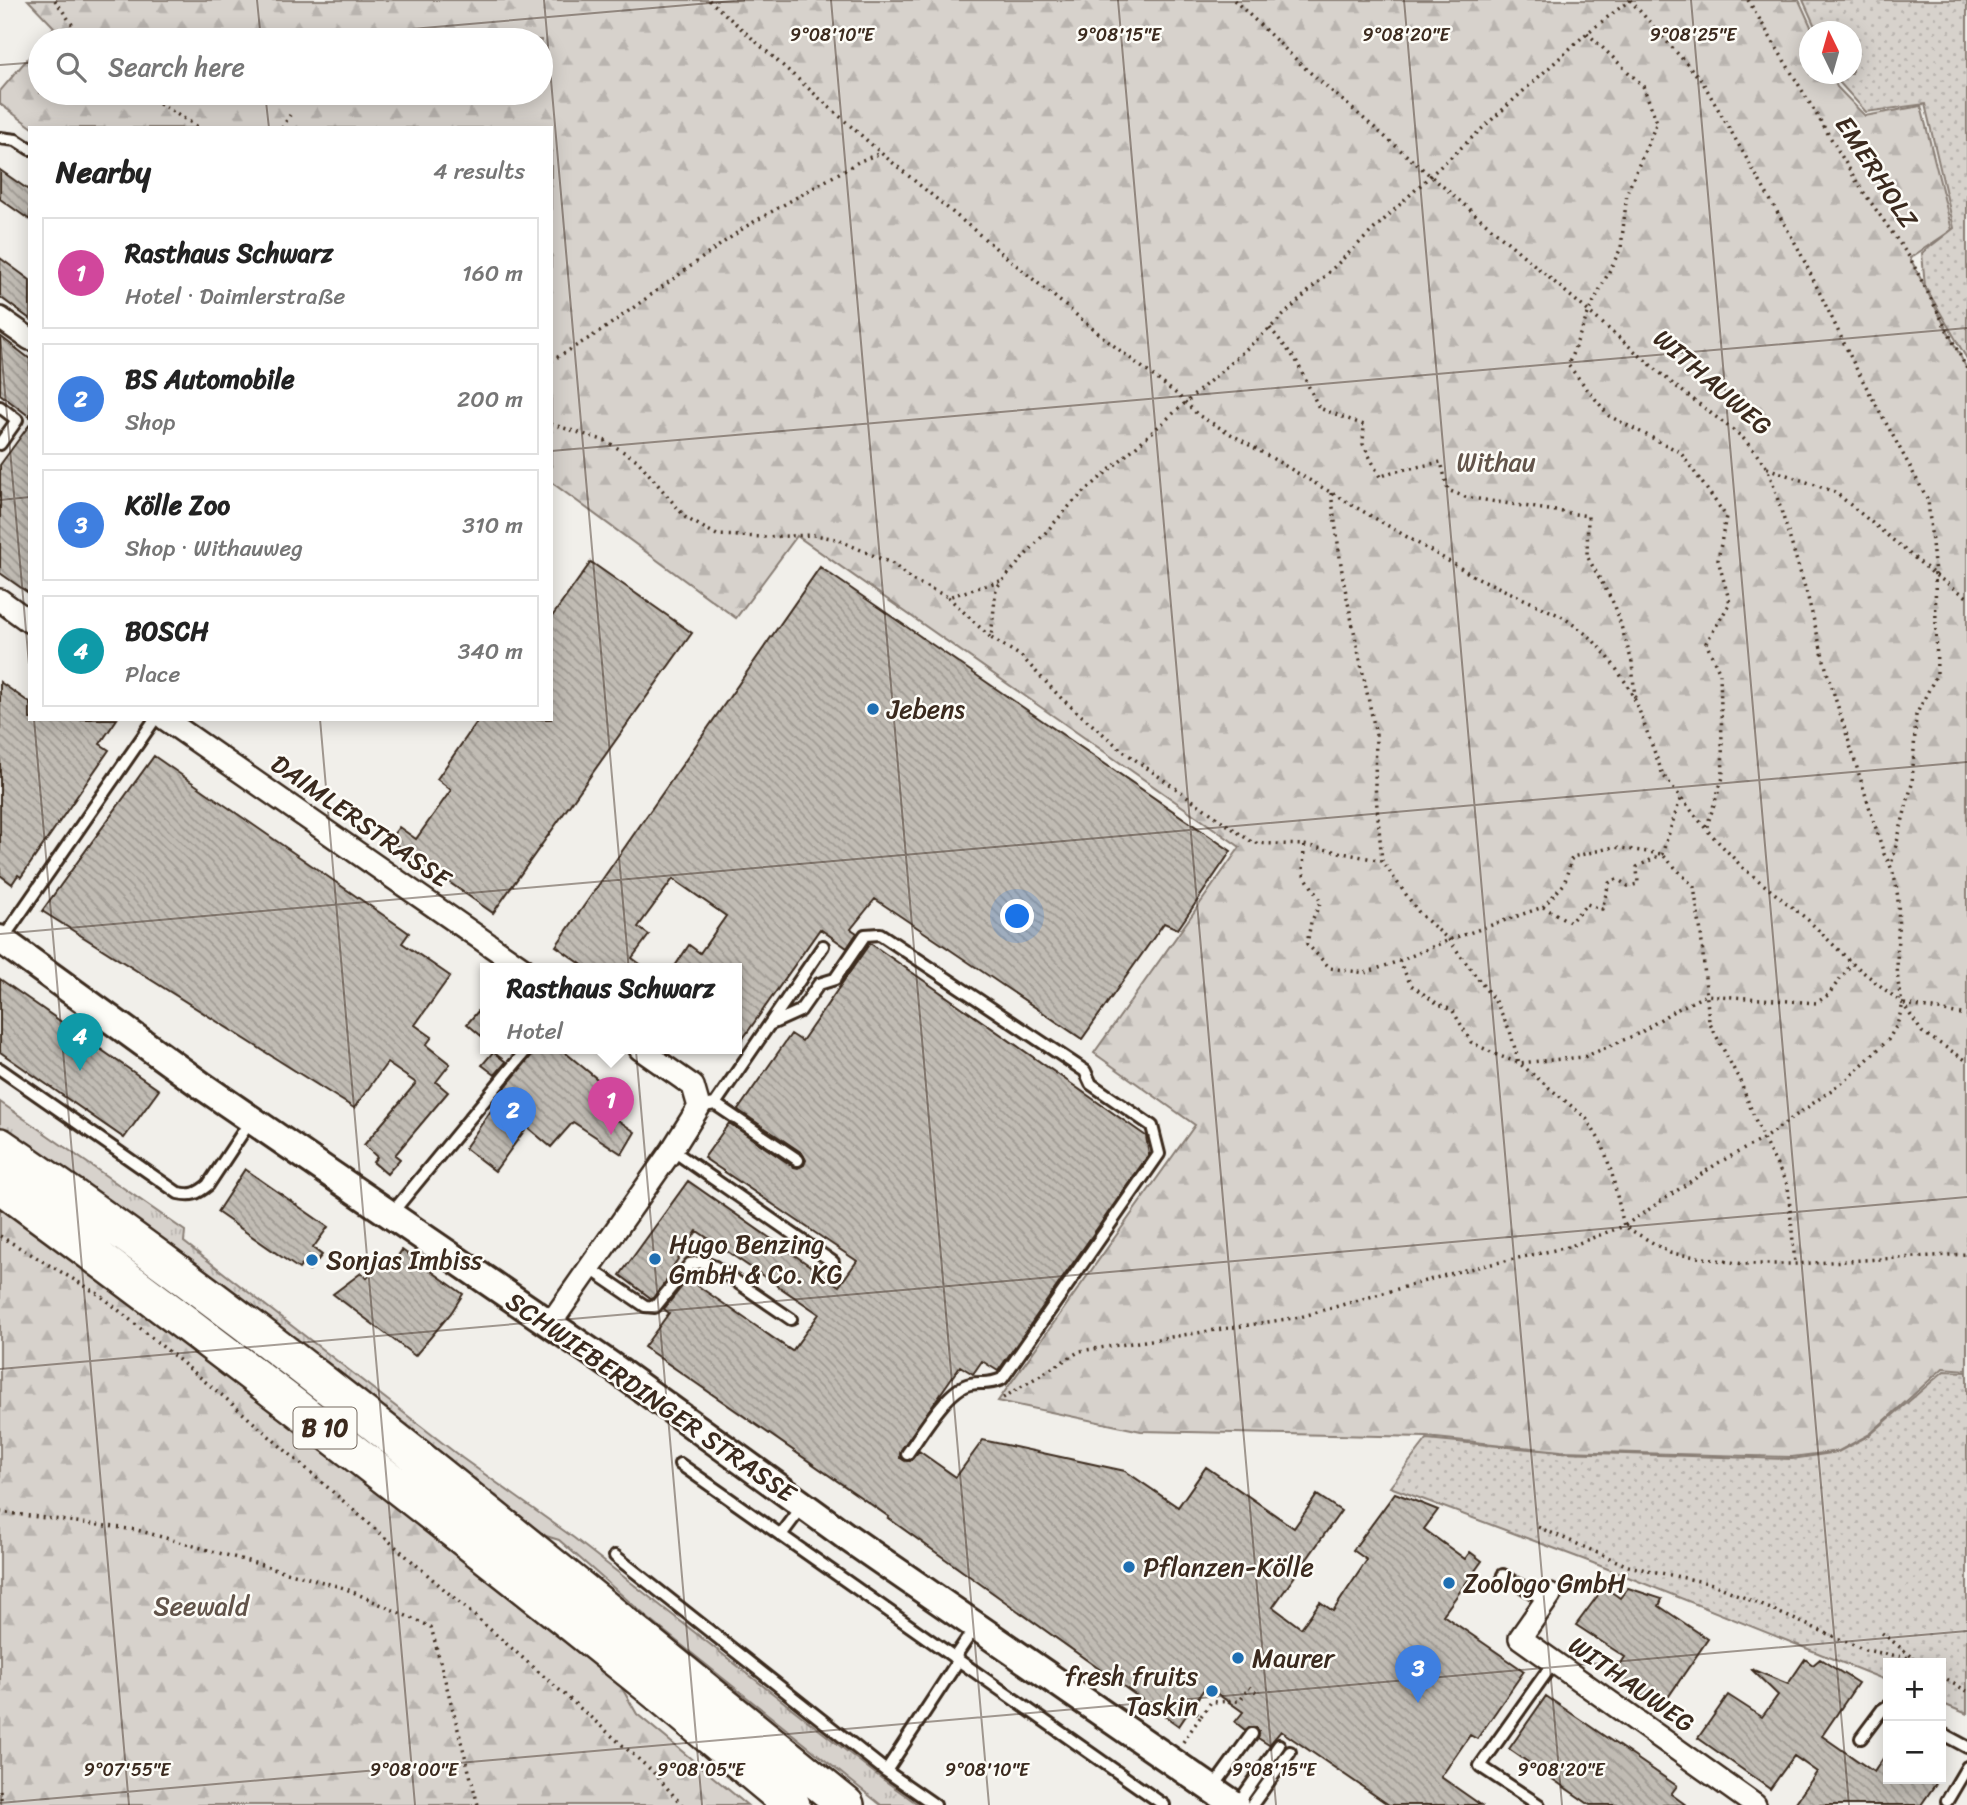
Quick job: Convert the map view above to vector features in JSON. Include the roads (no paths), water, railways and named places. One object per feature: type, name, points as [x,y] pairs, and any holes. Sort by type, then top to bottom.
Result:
[{"type":"highway","name":"B 10","points":[[0,1146],[212,1298],[505,1529],[846,1805]]},
{"type":"highway","name":"B 10","points":[[0,1185],[192,1326],[358,1454],[643,1681],[792,1805]]},
{"type":"street","points":[[0,318],[28,338]]},
{"type":"street","points":[[0,600],[28,621]]},
{"type":"street","name":"DAIMLERSTRASSE","points":[[168,721],[515,963]]},
{"type":"street","name":"SCHWIEBERDINGER STRASSE","points":[[1,940],[251,1120],[550,1324],[976,1626],[1236,1805]]},
{"type":"street","points":[[550,1324],[588,1267],[707,1105],[693,1086],[647,1054]]},
{"type":"street","name":"WITHAUWEG","points":[[1548,1598],[1520,1638],[1755,1805]]},
{"type":"lane","points":[[0,138],[16,141],[28,148]]},
{"type":"lane","points":[[0,407],[17,420],[0,443]]},
{"type":"lane","points":[[1,940],[154,721]]},
{"type":"lane","points":[[769,1025],[800,1011],[819,984],[835,979],[865,935],[880,934],[1085,1071],[1091,1084],[1152,1126],[1158,1154],[1002,1379],[989,1385],[969,1384],[956,1391],[930,1421],[908,1454]]},
{"type":"lane","points":[[798,1160],[707,1105],[769,1025],[823,946]]},
{"type":"lane","points":[[391,1214],[523,1054]]},
{"type":"lane","points":[[0,1069],[178,1193],[198,1193],[208,1185],[251,1120]]},
{"type":"lane","points":[[672,1150],[833,1262]]},
{"type":"lane","points":[[588,1267],[645,1306],[655,1307],[690,1264],[702,1262],[715,1267],[791,1319]]},
{"type":"lane","points":[[680,1464],[1150,1801],[1164,1805]]},
{"type":"lane","points":[[781,1535],[804,1505]]},
{"type":"lane","points":[[615,1556],[886,1772],[935,1805]]},
{"type":"lane","points":[[1503,1575],[1548,1598]]},
{"type":"lane","points":[[886,1772],[976,1626]]},
{"type":"lane","points":[[1539,1805],[1480,1766],[1553,1663]]},
{"type":"lane","points":[[1861,1738],[1883,1709]]},
{"type":"lane","points":[[1212,1789],[1252,1734]]},
{"type":"lane","points":[[1946,1736],[1967,1747]]},
{"type":"lane","points":[[1236,1805],[1279,1745]]},
{"type":"lane","points":[[1252,1805],[1290,1752]]},
{"type":"lane","points":[[1947,1801],[1967,1767]]},
{"type":"place","name":"Jebens","points":[[873,709]]},
{"type":"place","name":"BOSCH","points":[[80,1071]]},
{"type":"place","name":"Rasthaus Schwarz","points":[[611,1135]]},
{"type":"place","name":"BS Automobile","points":[[513,1145]]},
{"type":"place","name":"Hugo Benzing GmbH & Co. KG","points":[[655,1259]]},
{"type":"place","name":"Sonjas Imbiss","points":[[312,1260]]},
{"type":"place","name":"Pflanzen-Kölle","points":[[1129,1567]]},
{"type":"place","name":"Zoologo GmbH","points":[[1449,1583]]},
{"type":"place","name":"Maurer","points":[[1238,1658]]},
{"type":"place","name":"fresh fruits Taskin","points":[[1212,1691]]},
{"type":"place","name":"Kölle Zoo","points":[[1418,1703]]},
{"type":"park label","name":"Withau","points":[[1496,462]]},
{"type":"park label","name":"Seewald","points":[[201,1606]]}]
